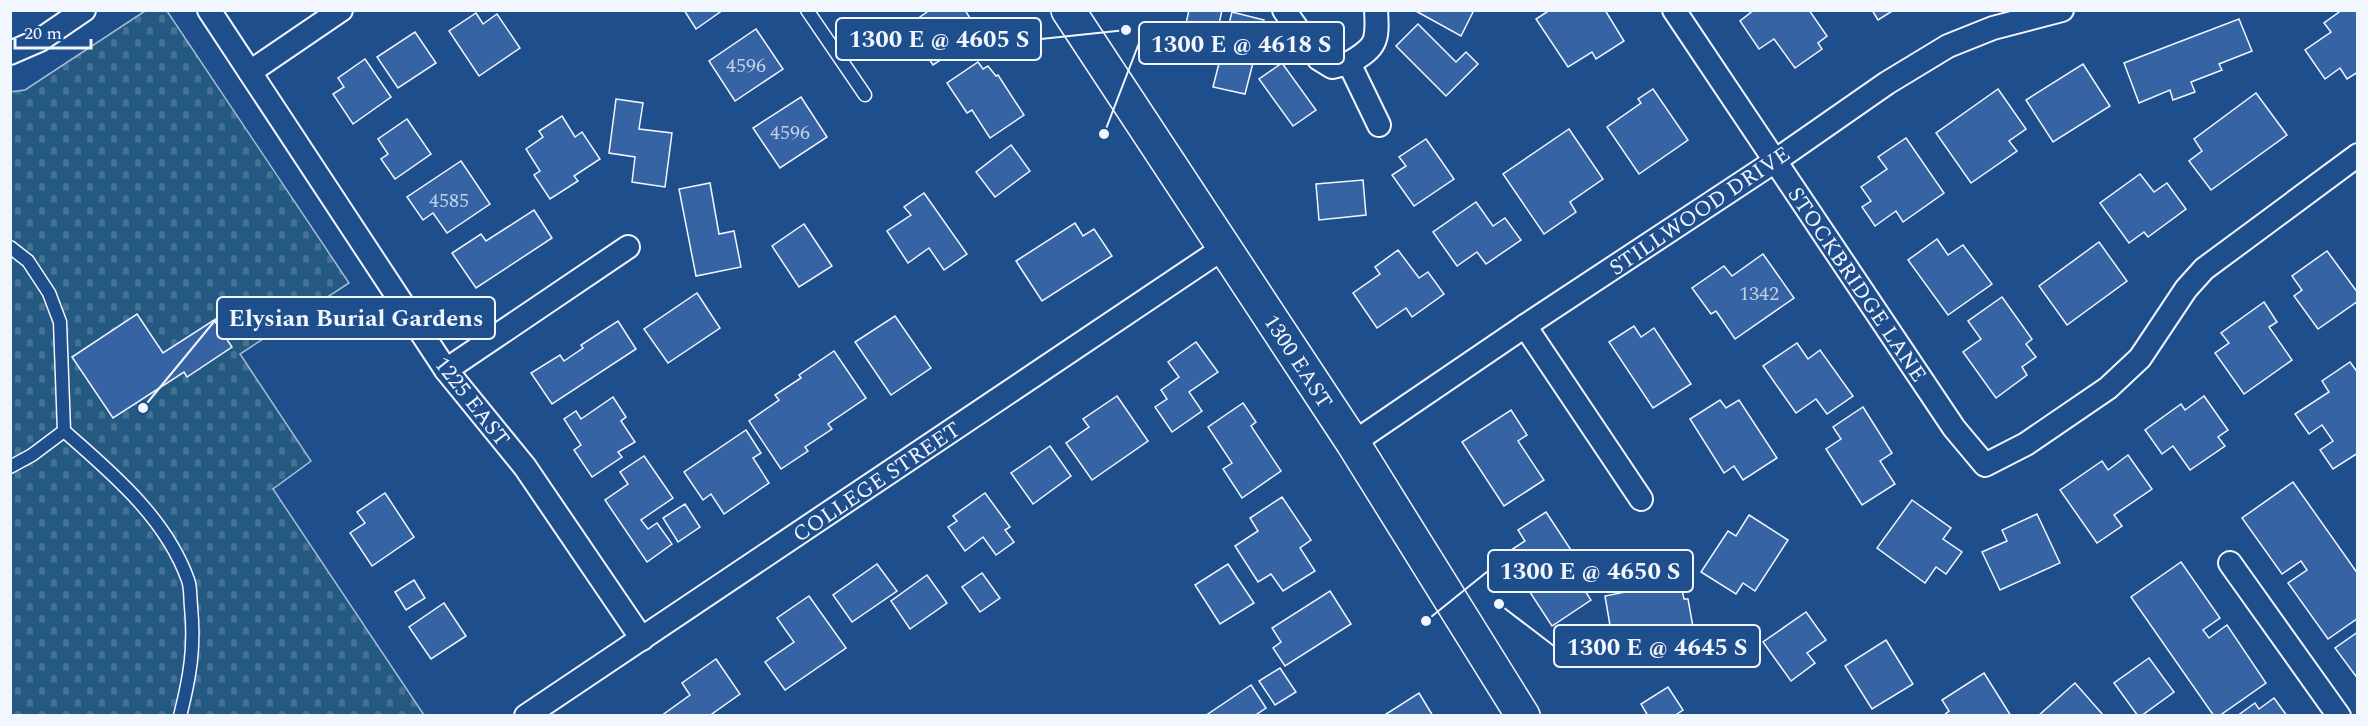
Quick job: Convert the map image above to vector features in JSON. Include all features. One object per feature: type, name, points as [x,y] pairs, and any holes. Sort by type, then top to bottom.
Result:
[{"type":"main road","name":"1300 EAST","points":[[1068,10],[1353,443],[1523,716]]},
{"type":"street","points":[[10,53],[40,40],[84,10]]},
{"type":"street","name":"1225 EAST","points":[[209,10],[446,370],[525,467],[642,639]]},
{"type":"street","points":[[250,72],[341,10]]},
{"type":"street","points":[[1284,10],[1319,59],[1332,67],[1349,63],[1366,54],[1374,45],[1377,34],[1376,10]]},
{"type":"street","name":"STOCKBRIDGE LANE","points":[[1674,10],[1954,428],[1985,465],[2026,444],[2108,388],[2140,358],[2186,289],[2204,269],[2358,155]]},
{"type":"street","name":"STILLWOOD DRIVE","points":[[1353,443],[1775,161],[1887,83],[1948,46],[1993,28],[2062,10]]},
{"type":"street","points":[[1349,63],[1379,125]]},
{"type":"street","points":[[446,370],[628,247]]},
{"type":"street","name":"COLLEGE STREET","points":[[526,716],[1225,247]]},
{"type":"street","points":[[1525,326],[1641,499]]},
{"type":"street","points":[[2230,563],[2339,716]]},
{"type":"lane","points":[[807,10],[865,95]]},
{"type":"lane","points":[[10,247],[28,261],[49,293],[60,322],[64,430],[123,483],[173,545],[189,582],[193,626],[190,675],[180,716]]},
{"type":"lane","points":[[10,467],[32,455],[64,430]]},
{"type":"green space","points":[[145,11],[167,11],[349,283],[240,354],[311,461],[273,489],[424,715],[11,715],[10,92],[25,90]]},
{"type":"building","points":[[684,10],[723,10],[696,29]]},
{"type":"building","points":[[930,10],[965,10],[980,34],[933,65],[907,26]]},
{"type":"building","points":[[1189,10],[1222,10],[1214,48],[1182,42]]},
{"type":"building","points":[[1414,10],[1474,10],[1461,36]]},
{"type":"building","points":[[1550,10],[1605,10],[1624,41],[1596,59],[1592,52],[1568,67],[1536,19]]},
{"type":"building","points":[[1754,10],[1809,10],[1827,36],[1818,43],[1822,49],[1795,68],[1774,39],[1759,49],[1740,21]]},
{"type":"building","points":[[1872,10],[1894,10],[1878,20]]},
{"type":"building","points":[[2342,10],[2358,10],[2358,72],[2347,79],[2340,68],[2325,79],[2305,50],[2331,32],[2324,23]]},
{"type":"building","points":[[1232,12],[1264,20],[1245,94],[1213,87]]},
{"type":"building","points":[[476,13],[483,24],[497,14],[520,48],[479,76],[449,31]]},
{"type":"building","points":[[2239,19],[2252,51],[2219,64],[2222,70],[2191,82],[2195,92],[2173,100],[2170,90],[2139,103],[2124,63]]},
{"type":"building","points":[[1418,24],[1456,62],[1466,52],[1478,64],[1446,96],[1396,46]]},
{"type":"building","points":[[756,29],[783,69],[735,101],[709,61]]},
{"type":"building","points":[[415,32],[436,63],[398,88],[377,57]]},
{"type":"building","points":[[365,59],[391,97],[353,124],[333,94],[344,87],[338,78]]},
{"type":"building","points":[[978,62],[983,69],[988,66],[996,76],[998,75],[1024,115],[990,138],[972,110],[967,113],[947,83]]},
{"type":"building","points":[[1282,63],[1316,110],[1293,126],[1259,79]]},
{"type":"building","points":[[2083,64],[2110,106],[2053,142],[2026,100]]},
{"type":"building","points":[[1653,89],[1688,140],[1639,174],[1607,127],[1641,103],[1638,99]]},
{"type":"building","points":[[1998,89],[2026,129],[2009,141],[2017,151],[1971,183],[1936,133]]},
{"type":"building","points":[[2256,93],[2287,135],[2211,190],[2189,161],[2202,151],[2194,139]]},
{"type":"building","points":[[801,97],[827,137],[780,168],[753,128]]},
{"type":"building","points":[[616,99],[643,103],[639,129],[672,133],[665,187],[632,182],[635,157],[609,153]]},
{"type":"building","points":[[562,116],[575,137],[582,132],[600,159],[574,176],[578,181],[550,199],[534,175],[540,171],[526,149],[543,137],[539,131]]},
{"type":"building","points":[[407,119],[431,154],[395,179],[381,159],[388,154],[378,139]]},
{"type":"building","points":[[1569,129],[1603,179],[1570,202],[1576,212],[1544,234],[1503,174]]},
{"type":"building","points":[[1906,138],[1944,193],[1903,222],[1896,211],[1875,226],[1862,207],[1871,201],[1861,187],[1887,169],[1878,157]]},
{"type":"building","points":[[1426,139],[1454,179],[1414,206],[1392,175],[1406,166],[1399,157]]},
{"type":"building","points":[[1011,145],[1030,171],[995,197],[976,172]]},
{"type":"building","points":[[461,161],[490,204],[447,233],[433,213],[423,220],[407,197]]},
{"type":"building","points":[[2140,174],[2154,192],[2167,183],[2186,209],[2148,237],[2144,232],[2129,243],[2100,203]]},
{"type":"building","points":[[1363,180],[1366,215],[1319,220],[1316,184]]},
{"type":"building","points":[[710,183],[719,234],[734,231],[741,267],[696,276],[679,189]]},
{"type":"building","points":[[924,193],[967,254],[944,270],[929,248],[908,263],[887,231],[911,215],[904,207]]},
{"type":"building","points":[[1476,202],[1493,226],[1505,218],[1521,240],[1486,264],[1477,252],[1457,266],[1433,232]]},
{"type":"building","points":[[534,210],[552,238],[476,288],[452,253],[481,234],[486,241]]},
{"type":"building","points":[[1075,223],[1083,236],[1094,229],[1112,256],[1042,301],[1016,261]]},
{"type":"building","points":[[804,224],[832,266],[799,287],[772,246]]},
{"type":"building","points":[[1937,239],[1948,255],[1963,245],[1992,284],[1948,315],[1908,260]]},
{"type":"building","points":[[2099,242],[2127,281],[2067,325],[2039,286]]},
{"type":"building","points":[[1398,250],[1419,278],[1428,272],[1444,294],[1412,317],[1406,308],[1377,328],[1353,293],[1380,274],[1375,267]]},
{"type":"building","points":[[2327,251],[2358,293],[2358,301],[2318,329],[2294,296],[2302,290],[2292,276]]},
{"type":"building","points":[[1763,254],[1794,298],[1735,339],[1716,311],[1711,314],[1692,288],[1724,266],[1732,276]]},
{"type":"building","points":[[697,293],[720,328],[668,363],[644,329]]},
{"type":"building","points":[[2002,297],[2032,339],[2026,344],[2036,357],[2022,367],[2027,375],[1996,398],[1963,352],[1981,339],[1968,321]]},
{"type":"building","points":[[2264,302],[2277,322],[2269,327],[2292,360],[2244,394],[2215,353],[2229,343],[2221,333]]},
{"type":"building","points":[[137,314],[163,353],[214,320],[232,347],[187,377],[184,372],[113,418],[72,357]]},
{"type":"building","points":[[895,316],[931,368],[891,395],[855,342]]},
{"type":"building","points":[[618,321],[636,349],[552,404],[531,373],[560,355],[564,361],[583,348],[581,345]]},
{"type":"building","points":[[1634,326],[1641,337],[1654,328],[1691,384],[1653,408],[1609,342]]},
{"type":"building","points":[[1196,342],[1218,372],[1189,392],[1202,411],[1172,432],[1155,407],[1167,399],[1161,390],[1179,377],[1168,362]]},
{"type":"building","points":[[1797,343],[1808,359],[1820,350],[1853,396],[1827,414],[1816,399],[1796,413],[1763,366]]},
{"type":"building","points":[[834,351],[866,398],[828,424],[832,429],[805,447],[808,451],[781,469],[749,421],[779,400],[775,395],[801,378],[799,375]]},
{"type":"building","points":[[2350,362],[2358,373],[2358,453],[2333,469],[2320,450],[2333,441],[2322,425],[2309,434],[2295,414],[2329,392],[2322,381]]},
{"type":"building","points":[[1117,396],[1148,441],[1092,480],[1066,443],[1089,427],[1083,419]]},
{"type":"building","points":[[2204,396],[2228,430],[2218,437],[2225,446],[2190,470],[2173,446],[2162,454],[2145,430],[2181,404],[2185,410]]},
{"type":"building","points":[[613,397],[626,417],[621,421],[635,442],[618,452],[622,457],[592,477],[574,450],[581,445],[564,419],[576,411],[581,419]]},
{"type":"building","points":[[1720,400],[1726,408],[1739,400],[1777,458],[1743,480],[1734,466],[1724,473],[1690,419]]},
{"type":"building","points":[[1243,403],[1256,422],[1251,426],[1281,471],[1242,498],[1223,469],[1232,463],[1208,427]]},
{"type":"building","points":[[1863,407],[1892,453],[1880,461],[1895,484],[1862,505],[1826,449],[1841,439],[1833,427]]},
{"type":"building","points":[[1511,410],[1527,435],[1518,441],[1544,480],[1504,506],[1462,442]]},
{"type":"building","points":[[746,430],[761,453],[753,458],[769,483],[724,514],[711,494],[703,500],[684,472]]},
{"type":"building","points":[[1050,446],[1071,476],[1033,504],[1011,473]]},
{"type":"building","points":[[2128,455],[2152,489],[2114,515],[2122,526],[2097,543],[2060,490],[2102,461],[2108,470]]},
{"type":"building","points":[[644,456],[673,498],[641,520],[648,529],[657,523],[672,544],[647,562],[605,500],[628,484],[620,472]]},
{"type":"building","points":[[2293,482],[2358,574],[2358,618],[2328,639],[2288,583],[2307,570],[2301,561],[2282,574],[2242,518]]},
{"type":"building","points":[[385,493],[414,537],[372,566],[350,533],[365,523],[357,512]]},
{"type":"building","points":[[985,493],[1010,527],[1005,530],[1014,542],[996,555],[983,537],[965,551],[948,527],[957,521],[953,516]]},
{"type":"building","points":[[1282,497],[1311,540],[1300,548],[1315,571],[1283,591],[1271,574],[1258,582],[1235,546],[1258,531],[1250,518]]},
{"type":"building","points":[[1912,500],[1951,528],[1943,539],[1962,552],[1946,574],[1936,567],[1925,583],[1877,548]]},
{"type":"building","points":[[685,504],[700,527],[678,542],[663,518]]},
{"type":"building","points":[[1546,512],[1571,550],[1562,556],[1591,600],[1552,626],[1505,554],[1525,541],[1518,530]]},
{"type":"building","points":[[2037,514],[2060,563],[2000,590],[1982,552],[2007,541],[2002,530]]},
{"type":"building","points":[[1749,515],[1788,540],[1755,591],[1743,583],[1736,594],[1701,572],[1728,531],[1736,536]]},
{"type":"building","points":[[2181,562],[2220,618],[2203,630],[2209,638],[2227,625],[2266,683],[2219,716],[2214,716],[2131,597]]},
{"type":"building","points":[[877,564],[897,591],[852,622],[833,595]]},
{"type":"building","points":[[1228,564],[1254,603],[1220,624],[1195,585]]},
{"type":"building","points":[[982,573],[1000,598],[980,612],[962,587]]},
{"type":"building","points":[[927,575],[947,603],[910,629],[891,601]]},
{"type":"building","points":[[414,580],[425,598],[406,610],[395,592]]},
{"type":"building","points":[[1680,581],[1684,599],[1688,599],[1695,638],[1644,646],[1645,656],[1616,661],[1605,596]]},
{"type":"building","points":[[1330,591],[1351,624],[1285,666],[1273,648],[1281,642],[1272,628]]},
{"type":"building","points":[[809,596],[846,648],[785,690],[765,662],[794,642],[777,618]]},
{"type":"building","points":[[444,603],[466,636],[431,659],[409,627]]},
{"type":"building","points":[[1806,612],[1826,640],[1807,653],[1815,663],[1791,681],[1763,642]]},
{"type":"building","points":[[2358,632],[2358,679],[2335,648]]},
{"type":"building","points":[[1886,640],[1913,684],[1872,709],[1845,666]]},
{"type":"building","points":[[2149,658],[2174,692],[2138,716],[2114,683]]},
{"type":"building","points":[[716,659],[740,694],[709,716],[661,716],[690,695],[682,683]]},
{"type":"building","points":[[1280,668],[1296,692],[1275,705],[1259,681]]},
{"type":"building","points":[[1984,673],[2011,716],[1943,716],[1949,711],[1942,700]]},
{"type":"building","points":[[2075,683],[2104,716],[2038,716]]},
{"type":"building","points":[[1251,685],[1266,708],[1254,716],[1205,716]]},
{"type":"building","points":[[1668,687],[1683,710],[1674,716],[1648,716],[1641,704]]},
{"type":"building","points":[[1419,693],[1433,716],[1383,716]]},
{"type":"building","points":[[2274,698],[2287,716],[2237,716],[2255,703],[2259,709]]},
{"type":"place","name":"1300 E @ 4605 S","points":[[1126,30]]},
{"type":"place","name":"1300 E @ 4618 S","points":[[1104,134]]},
{"type":"place","name":"Elysian Burial Gardens","points":[[143,408]]},
{"type":"place","name":"1300 E @ 4645 S","points":[[1499,604]]},
{"type":"place","name":"1300 E @ 4650 S","points":[[1426,621]]}]
